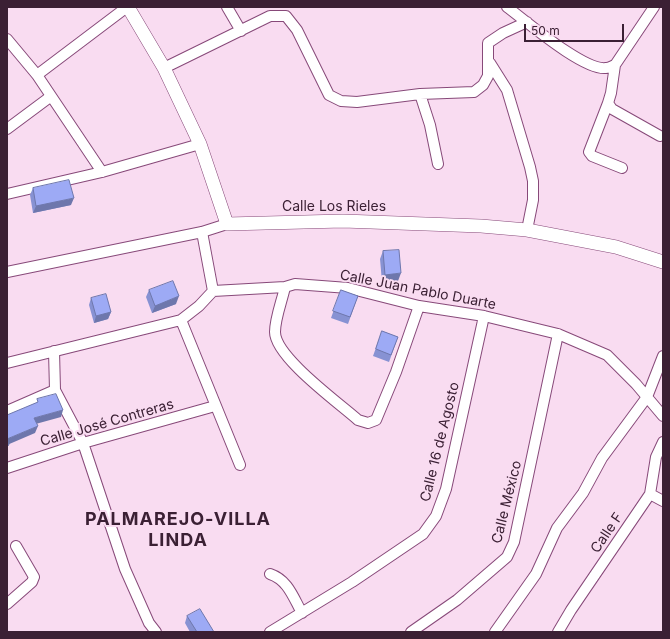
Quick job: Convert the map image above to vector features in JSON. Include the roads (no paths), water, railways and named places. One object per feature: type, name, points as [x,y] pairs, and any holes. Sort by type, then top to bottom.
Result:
[{"type":"street","points":[[37,75],[128,7],[164,68],[200,144],[227,224]]},
{"type":"street","points":[[227,7],[240,31]]},
{"type":"street","points":[[507,7],[568,52],[590,64],[605,68],[615,65]]},
{"type":"street","points":[[622,168],[592,156],[589,152],[611,93],[615,65],[654,7]]},
{"type":"street","points":[[164,68],[270,16],[286,16],[297,30],[329,95],[341,101],[357,102],[420,94],[474,92],[482,85],[488,76],[490,63],[488,44],[503,33],[527,22]]},
{"type":"street","points":[[9,45],[37,75],[50,97],[102,172]]},
{"type":"street","points":[[490,63],[507,90],[534,181],[533,200],[527,230]]},
{"type":"street","points":[[420,94],[430,125],[438,164]]},
{"type":"street","points":[[7,129],[50,97]]},
{"type":"street","points":[[608,103],[612,109],[660,136]]},
{"type":"street","points":[[7,194],[102,172],[200,144]]},
{"type":"street","name":"Calle Los Rieles","points":[[7,272],[202,232],[227,224],[343,221],[481,226],[527,230],[616,247],[663,262]]},
{"type":"street","points":[[7,364],[181,320],[199,306],[213,291],[202,232]]},
{"type":"street","name":"Calle Juan Pablo Duarte","points":[[213,291],[285,287],[295,284],[348,288],[419,306],[484,316],[558,334],[607,354],[663,416]]},
{"type":"street","points":[[285,287],[275,332],[277,341],[286,355],[298,367],[358,420],[368,424],[376,420],[396,372],[419,306]]},
{"type":"street","name":"Calle 16 de Agosto","points":[[270,632],[352,582],[423,534],[436,516],[446,489],[484,316]]},
{"type":"street","points":[[181,320],[240,465]]},
{"type":"street","name":"Calle México","points":[[411,632],[457,600],[507,557],[514,542],[558,334]]},
{"type":"street","points":[[54,351],[55,390],[83,443],[125,568],[149,623],[156,632]]},
{"type":"street","points":[[495,632],[517,604],[536,574],[557,528],[583,493],[602,458],[647,397],[663,356]]},
{"type":"street","points":[[7,411],[55,390]]},
{"type":"street","name":"Calle José Contreras","points":[[7,468],[83,443],[215,406]]},
{"type":"street","name":"Calle F","points":[[558,632],[571,610],[650,494],[656,458],[663,442]]},
{"type":"street","points":[[650,494],[663,501]]},
{"type":"street","points":[[7,604],[32,582],[34,577],[16,546]]},
{"type":"street","points":[[270,574],[279,577],[286,584],[302,613]]},
{"type":"district","name":"PALMAREJO-VILLA LINDA","points":[[178,530]]}]
